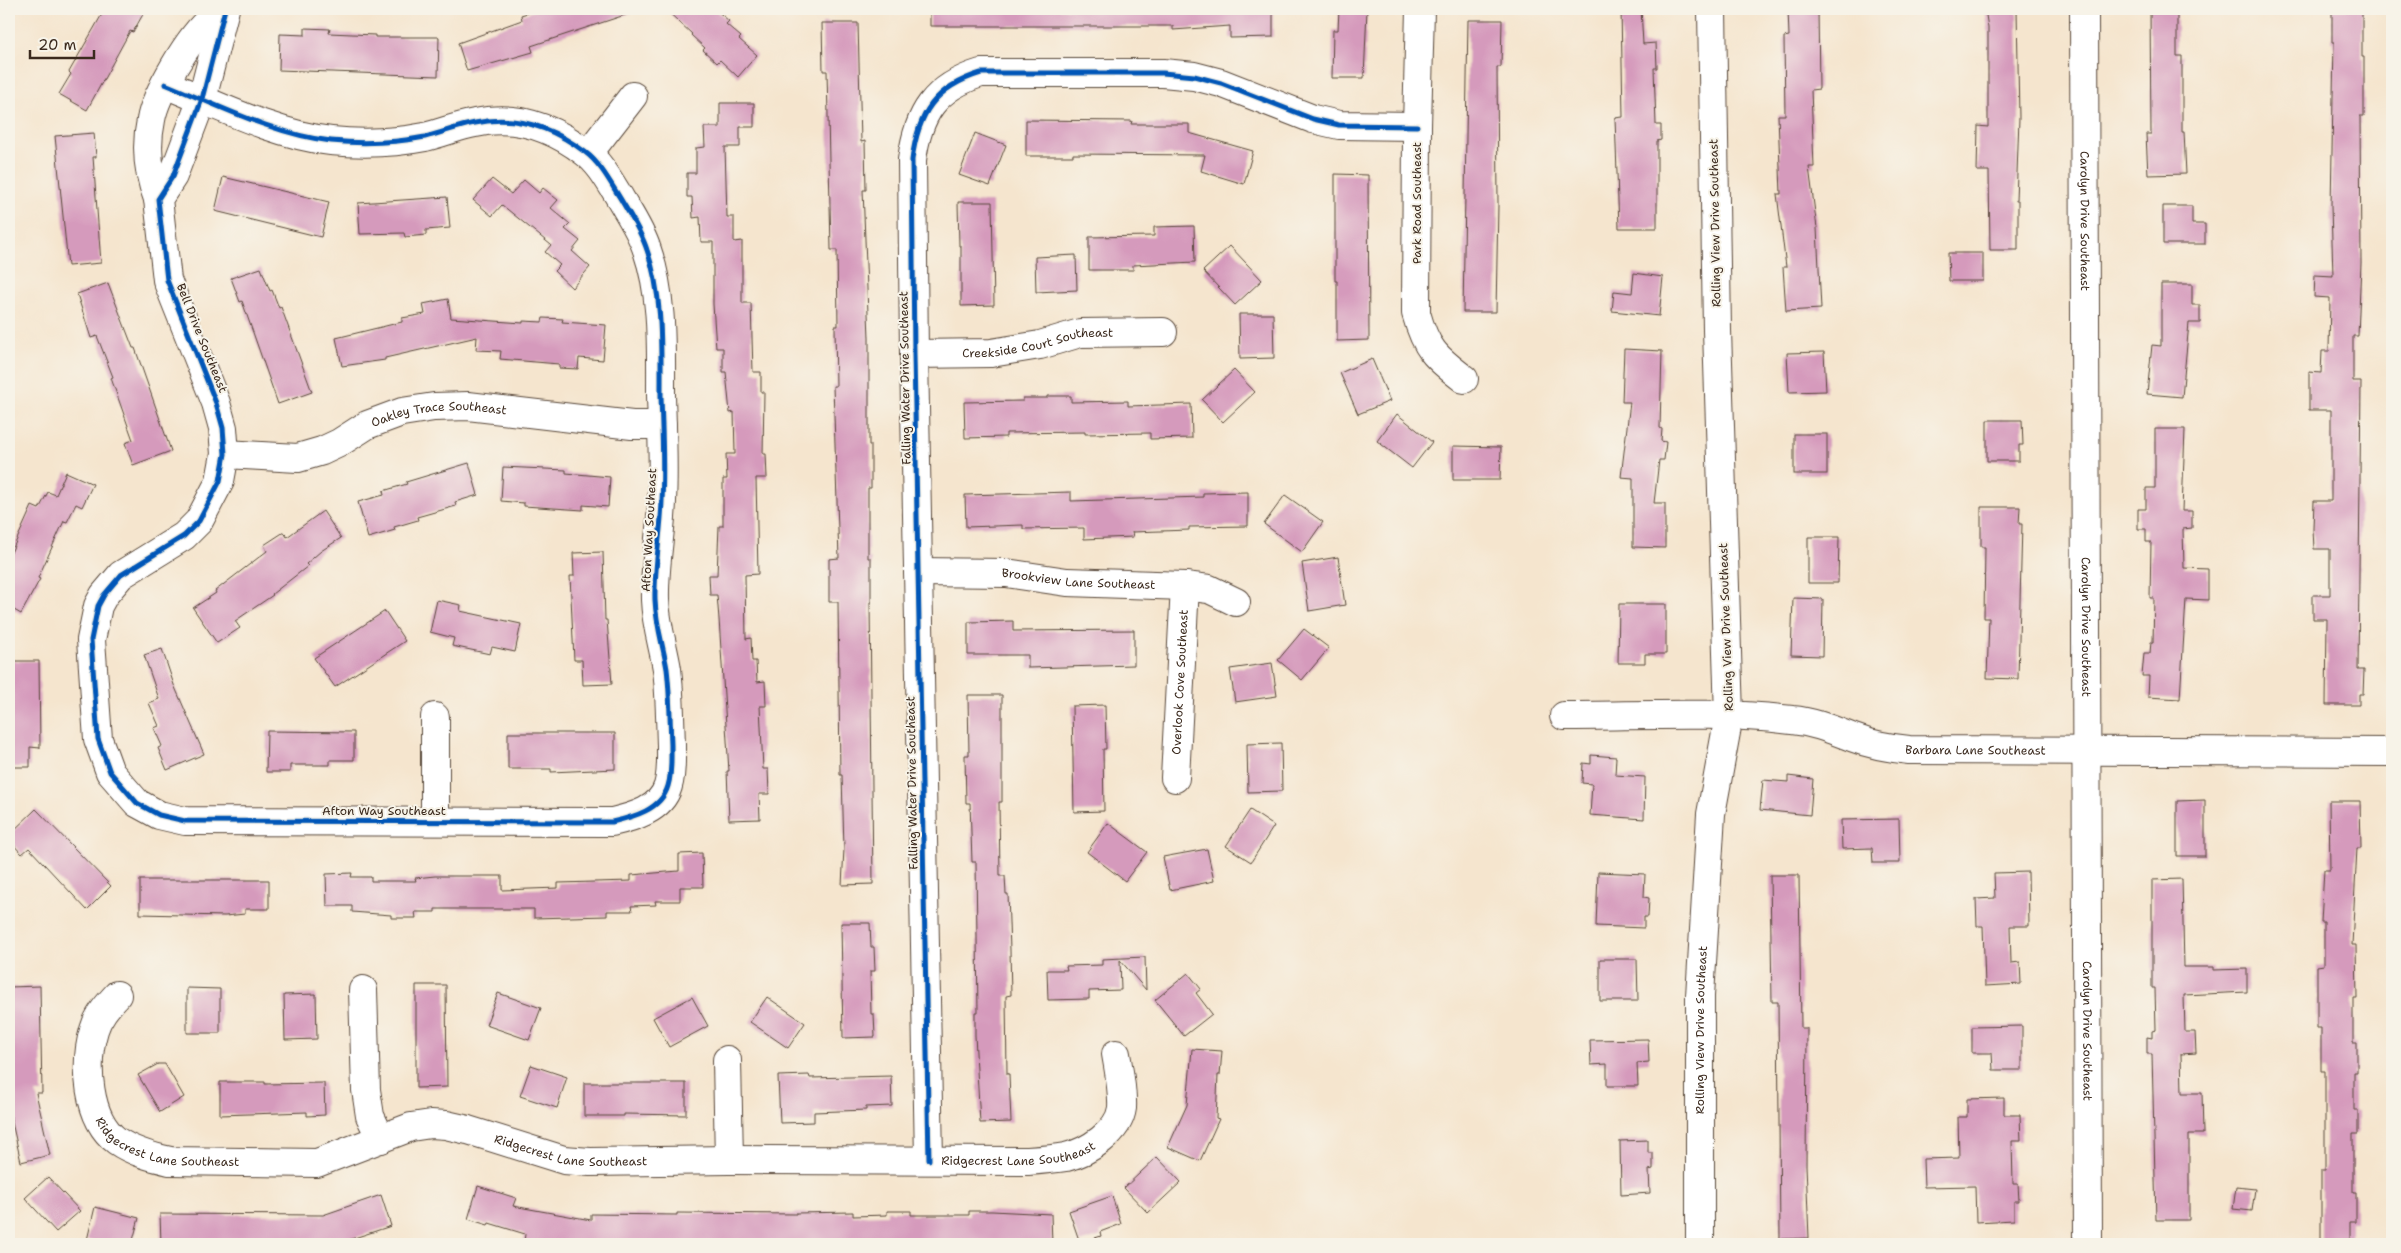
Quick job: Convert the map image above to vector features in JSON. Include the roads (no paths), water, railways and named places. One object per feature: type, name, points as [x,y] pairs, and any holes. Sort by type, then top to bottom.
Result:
[{"type":"street","name":"Park Road Southeast","points":[[1420,9],[1416,313],[1423,338],[1438,359],[1464,379]]},
{"type":"street","name":"Rolling View Drive Southeast","points":[[1700,1244],[1700,996],[1711,814],[1729,716],[1717,330],[1712,9]]},
{"type":"street","name":"Carolyn Drive Southeast","points":[[2084,9],[2088,750],[2088,1244]]},
{"type":"street","points":[[158,199],[148,169],[151,119],[165,84],[195,36],[211,19],[225,10]]},
{"type":"street","points":[[158,199],[177,168],[202,99],[225,10]]},
{"type":"street","name":"Falling Water Drive Southeast","points":[[929,1160],[912,160],[915,134],[930,89],[954,84],[981,73],[1163,73],[1194,76],[1221,83],[1288,110],[1339,125],[1417,126]]},
{"type":"street","name":"Afton Way Southeast","points":[[142,562],[121,575],[104,595],[98,606],[91,640],[98,739],[104,758],[110,772],[137,803],[159,816],[185,821],[612,822],[633,817],[647,810],[660,801],[668,788],[671,770],[670,702],[667,667],[658,635],[654,584],[662,501],[659,304],[654,271],[647,248],[636,225],[603,171],[588,154],[545,128],[521,121],[500,119],[476,122],[423,137],[362,143],[328,141],[297,135],[165,84]]},
{"type":"street","points":[[588,154],[633,96]]},
{"type":"street","name":"Bell Drive Southeast","points":[[142,562],[166,550],[199,521],[220,481],[225,454],[223,428],[216,403],[168,280],[158,199]]},
{"type":"street","name":"Creekside Court Southeast","points":[[914,354],[991,353],[1040,345],[1080,333],[1163,332]]},
{"type":"street","name":"Oakley Trace Southeast","points":[[225,454],[298,458],[322,451],[339,443],[367,425],[402,412],[434,407],[468,406],[623,424],[662,425]]},
{"type":"street","name":"Brookview Lane Southeast","points":[[918,572],[1006,573],[1067,582],[1185,586],[1209,589],[1236,602]]},
{"type":"street","name":"Overlook Cove Southeast","points":[[1175,778],[1185,586]]},
{"type":"street","name":"Barbara Lane Southeast","points":[[1564,716],[1729,716],[1792,720],[1812,723],[1885,748],[1909,750],[2392,752]]},
{"type":"street","points":[[435,717],[435,821]]},
{"type":"street","points":[[363,990],[366,1090],[370,1116],[381,1139]]},
{"type":"street","name":"Ridgecrest Lane Southeast","points":[[117,995],[102,1012],[94,1029],[89,1059],[94,1104],[101,1122],[116,1140],[148,1156],[170,1162],[317,1163],[411,1127],[446,1124],[564,1160],[590,1162],[729,1160],[1028,1161],[1068,1156],[1093,1145],[1111,1131],[1122,1110],[1121,1082],[1116,1054]]},
{"type":"street","points":[[727,1060],[729,1160]]}]
